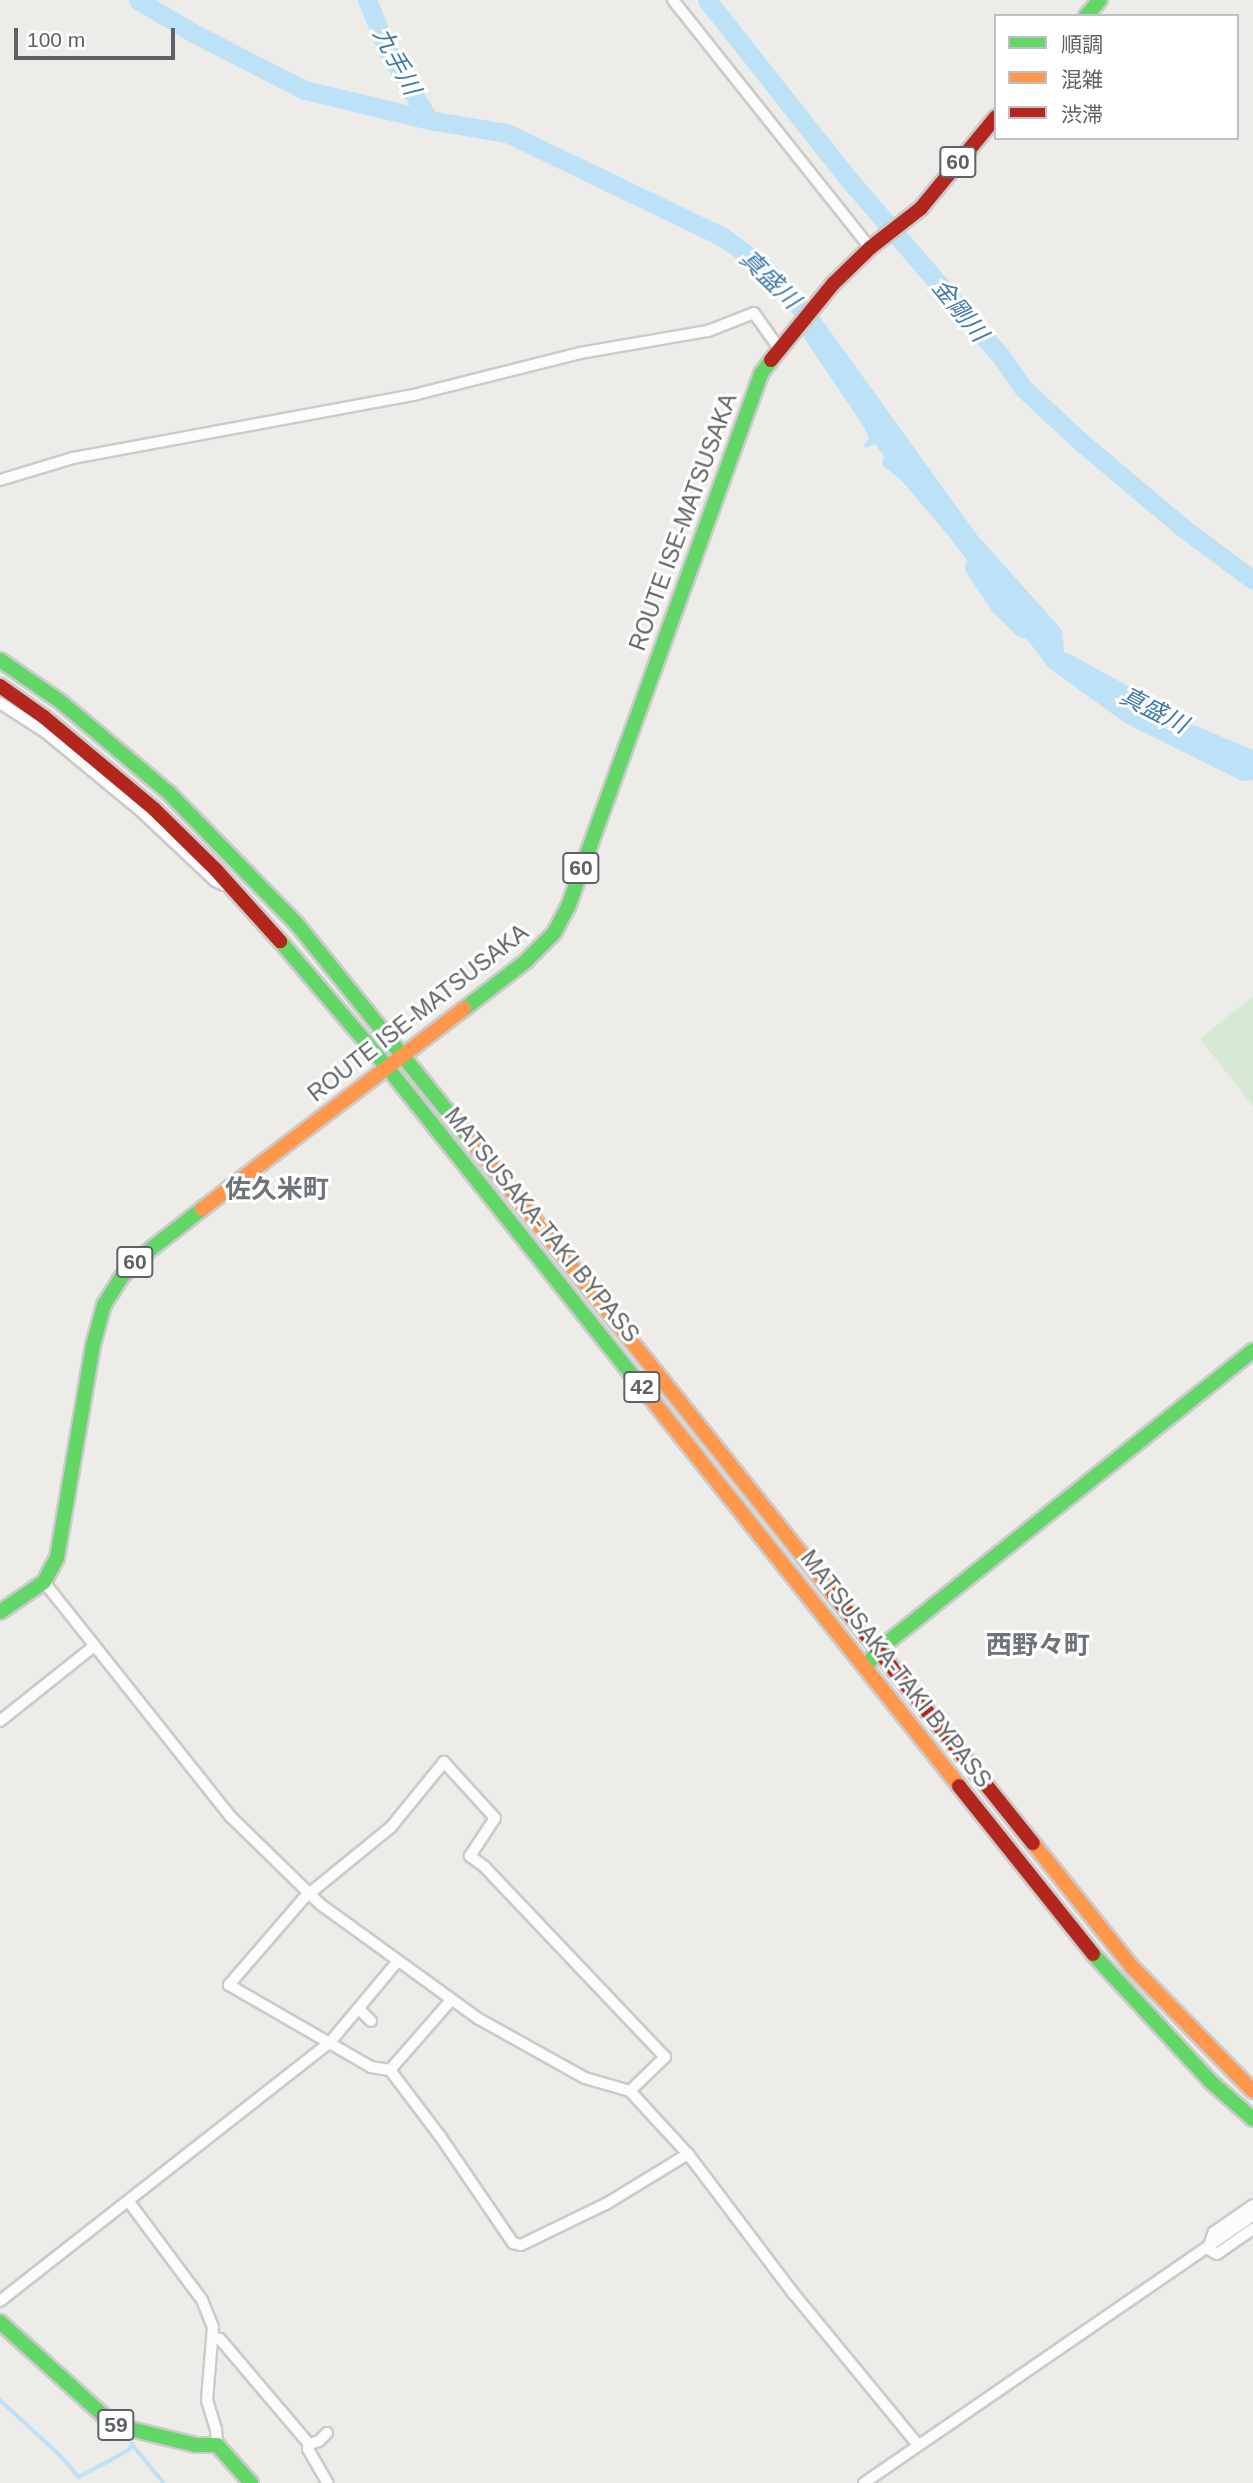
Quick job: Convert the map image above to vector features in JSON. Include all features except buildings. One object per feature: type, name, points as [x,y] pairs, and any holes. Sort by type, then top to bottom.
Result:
[{"type":"main road","points":[[1088,14],[1100,0]]},
{"type":"main road","name":"ROUTE ISE-MATSUSAKA","points":[[44,1582],[57,1558],[93,1345],[104,1305],[120,1279],[137,1260],[525,962],[559,924],[721,490],[761,374],[781,344],[817,303],[870,248],[920,208],[994,119]]},
{"type":"main road","name":"MATSUSAKA-TAKI BYPASS","points":[[0,660],[61,702],[178,802],[296,923],[1132,1967],[1253,2091]]},
{"type":"main road","name":"MATSUSAKA-TAKI BYPASS","points":[[0,686],[44,717],[153,809],[233,889],[387,1067],[1113,1979],[1211,2082],[1253,2119]]},
{"type":"main road","points":[[866,1667],[878,1650],[1034,1522],[1253,1351]]},
{"type":"main road","points":[[0,1612],[44,1582]]},
{"type":"main road","name":"59","points":[[0,2322],[114,2424],[196,2445],[217,2445]]},
{"type":"main road","points":[[217,2445],[251,2483]]},
{"type":"street","points":[[673,0],[870,248]]},
{"type":"street","points":[[0,480],[73,458],[417,394],[580,354],[708,331],[754,313],[781,344]]},
{"type":"street","points":[[0,703],[45,732],[142,812],[215,881],[233,889]]},
{"type":"street","points":[[44,1582],[93,1647],[231,1817],[311,1894],[360,1935],[451,2000],[586,2078],[630,2091],[688,2154],[794,2294],[918,2445]]},
{"type":"street","points":[[0,1721],[93,1647]]},
{"type":"street","points":[[630,2091],[665,2057],[494,1876],[470,1856],[495,1818],[444,1762],[391,1827],[304,1898],[229,1985],[321,2040],[331,2041],[371,2067],[390,2070],[440,2136],[513,2243],[521,2245],[606,2204],[688,2154]]},
{"type":"street","points":[[0,2301],[331,2041],[398,1961]]},
{"type":"street","points":[[390,2070],[451,2000]]},
{"type":"street","points":[[359,2010],[371,2021]]},
{"type":"street","points":[[129,2202],[202,2300],[213,2338],[206,2400],[216,2428],[217,2445]]},
{"type":"street","points":[[1208,2249],[1214,2232],[1253,2205]]},
{"type":"street","points":[[864,2483],[1253,2216]]},
{"type":"street","points":[[1208,2249],[1217,2254],[1253,2230]]},
{"type":"street","points":[[213,2338],[220,2339],[309,2444],[308,2449],[328,2483]]},
{"type":"street","points":[[309,2444],[319,2441],[327,2433]]},
{"type":"green space","points":[[1253,996],[1253,1106],[1200,1039]]},
{"type":"water","points":[[817,313],[977,535],[1062,630],[1065,657],[1095,683],[1152,704],[1163,712],[1253,750],[1253,780],[1242,781],[1125,723],[1049,668],[947,534],[901,480],[882,465],[884,456],[875,444],[865,448],[869,438],[864,427],[800,332]]},
{"type":"waterway","name":"真盛川","points":[[138,0],[193,33],[305,90],[429,120],[507,133],[723,237],[765,268],[799,306],[815,330]]},
{"type":"waterway","name":"九手川","points":[[367,0],[388,51],[429,120]]},
{"type":"waterway","name":"金剛川","points":[[707,0],[845,175],[1000,355],[1023,388],[1081,442],[1182,527],[1253,580]]},
{"type":"waterway","name":"真盛川","points":[[974,567],[1000,606],[1023,628]]},
{"type":"waterway","name":"真盛川","points":[[1065,662],[1140,703]]},
{"type":"waterway","points":[[0,2400],[59,2454],[79,2477],[129,2450],[132,2444],[164,2483]]},
{"type":"traffic: fast","points":[[1088,14],[1100,0]]},
{"type":"traffic: fast","points":[[464,1009],[525,962],[554,933],[568,907],[761,374],[771,360]]},
{"type":"traffic: fast","points":[[0,660],[61,702],[169,793],[296,923],[469,1138]]},
{"type":"traffic: fast","points":[[280,941],[387,1067],[649,1396]]},
{"type":"traffic: fast","points":[[0,1612],[44,1582],[57,1558],[93,1345],[104,1305],[120,1279],[137,1260],[202,1209]]},
{"type":"traffic: fast","points":[[866,1667],[878,1650],[1253,1351]]},
{"type":"traffic: fast","points":[[1093,1954],[1211,2082],[1253,2119]]},
{"type":"traffic: fast","points":[[0,2322],[114,2425],[196,2445],[217,2445],[251,2483]]},
{"type":"traffic: slow","points":[[202,1209],[464,1009]]},
{"type":"traffic: slow","points":[[469,1138],[834,1595]]},
{"type":"traffic: slow","points":[[649,1396],[959,1786]]},
{"type":"traffic: slow","points":[[1033,1843],[1132,1967],[1253,2091]]},
{"type":"traffic: jam","points":[[771,360],[833,284],[870,248],[921,208],[994,119]]},
{"type":"traffic: jam","points":[[0,686],[44,717],[154,809],[216,870],[280,941]]},
{"type":"traffic: jam","points":[[834,1595],[1033,1843]]},
{"type":"traffic: jam","points":[[959,1786],[1093,1954]]},
{"type":"district","name":"佐久米町","points":[[277,1190]]},
{"type":"district","name":"西野々町","points":[[1038,1646]]}]
